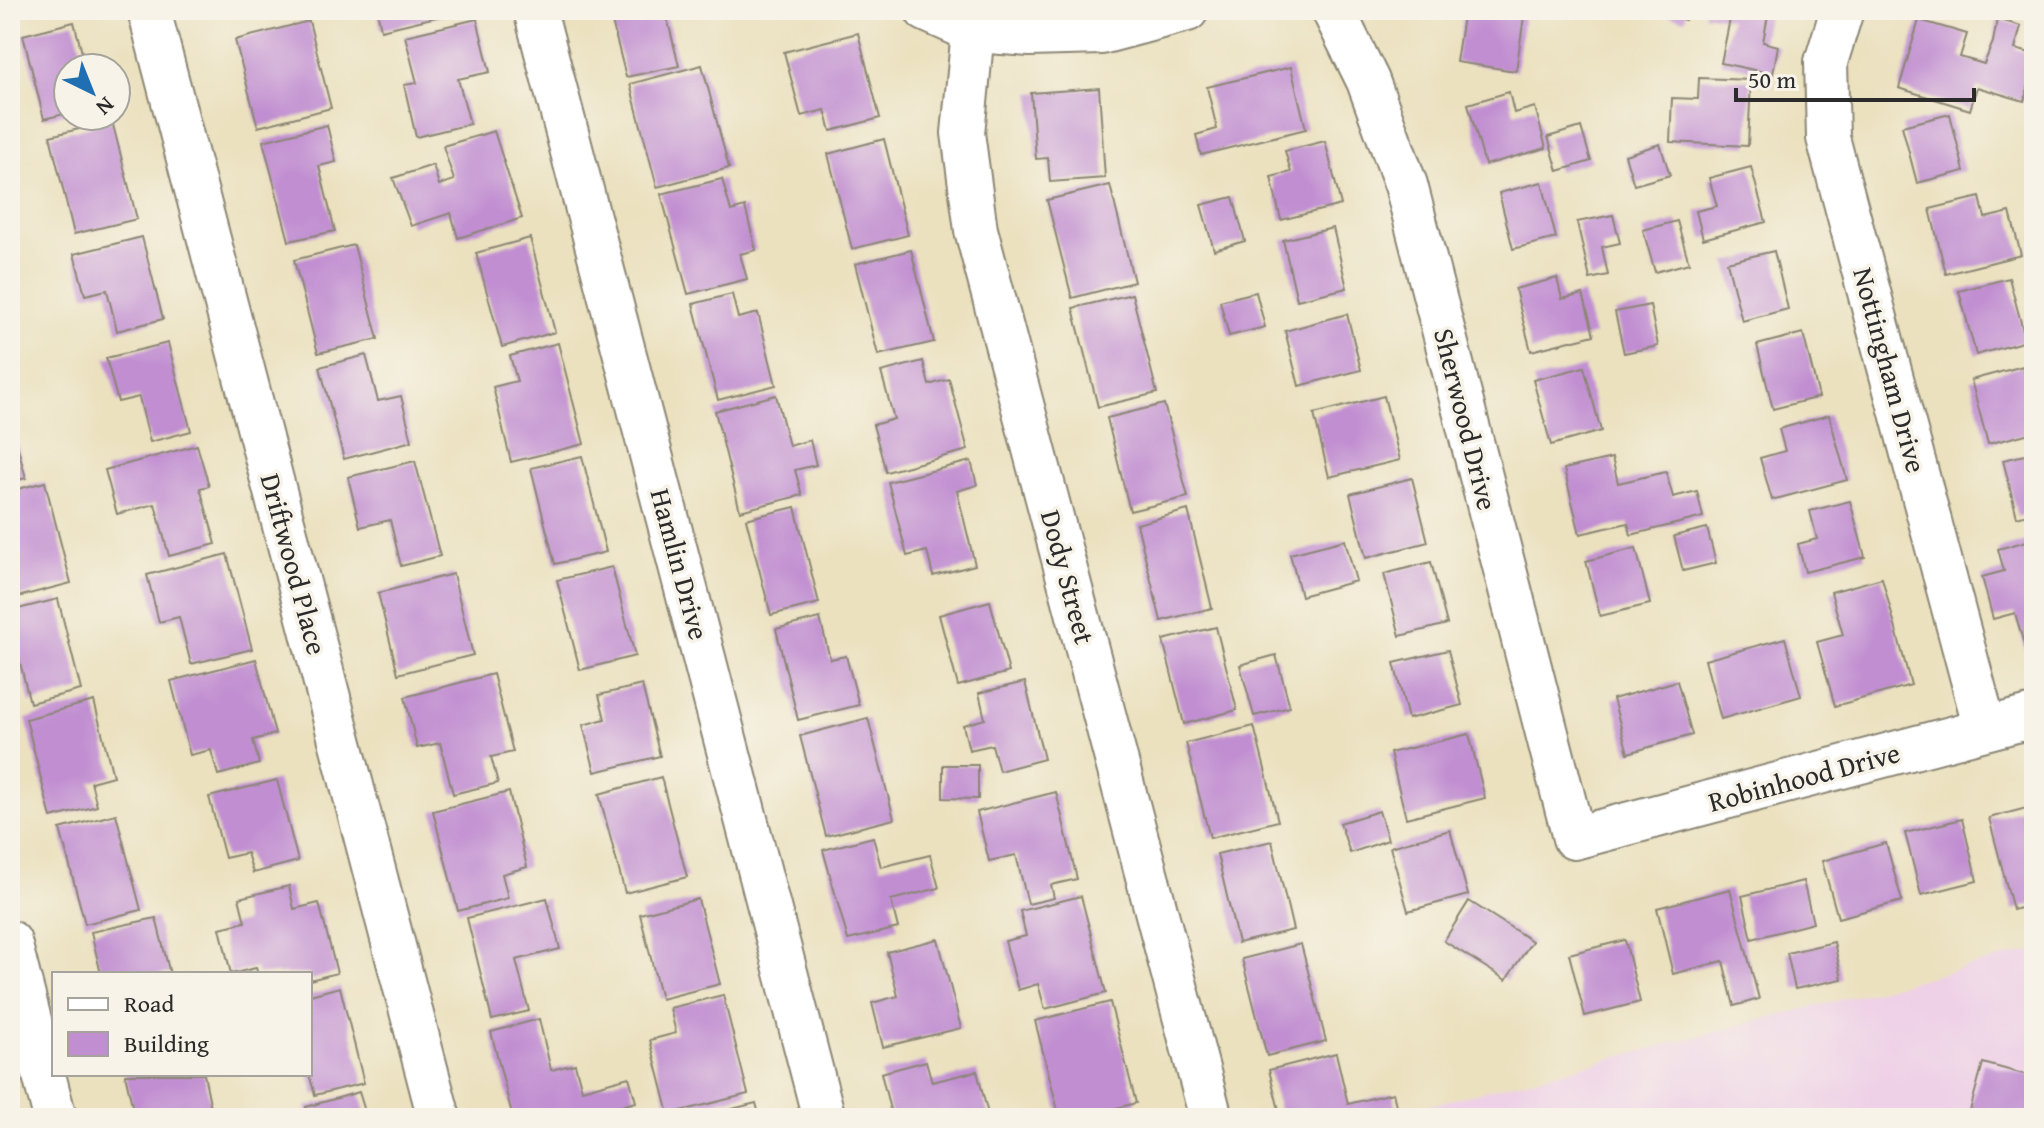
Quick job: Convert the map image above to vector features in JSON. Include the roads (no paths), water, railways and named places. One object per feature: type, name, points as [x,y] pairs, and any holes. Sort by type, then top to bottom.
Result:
[{"type":"street","name":"Driftwood Place","points":[[149,10],[439,1118]]},
{"type":"street","name":"Hamlin Drive","points":[[535,10],[824,1118]]},
{"type":"street","points":[[926,10],[973,31],[1030,35],[1101,33],[1187,10]]},
{"type":"street","name":"Sherwood Drive","points":[[1333,10],[1368,81],[1406,185],[1574,838]]},
{"type":"street","name":"Nottingham Drive","points":[[1842,10],[1826,62],[1828,138],[1985,728]]},
{"type":"street","name":"Dody Street","points":[[973,31],[963,133],[976,230],[1211,1118]]},
{"type":"street","name":"Robinhood Drive","points":[[1574,838],[2034,716]]},
{"type":"street","points":[[10,942],[55,1118]]}]
